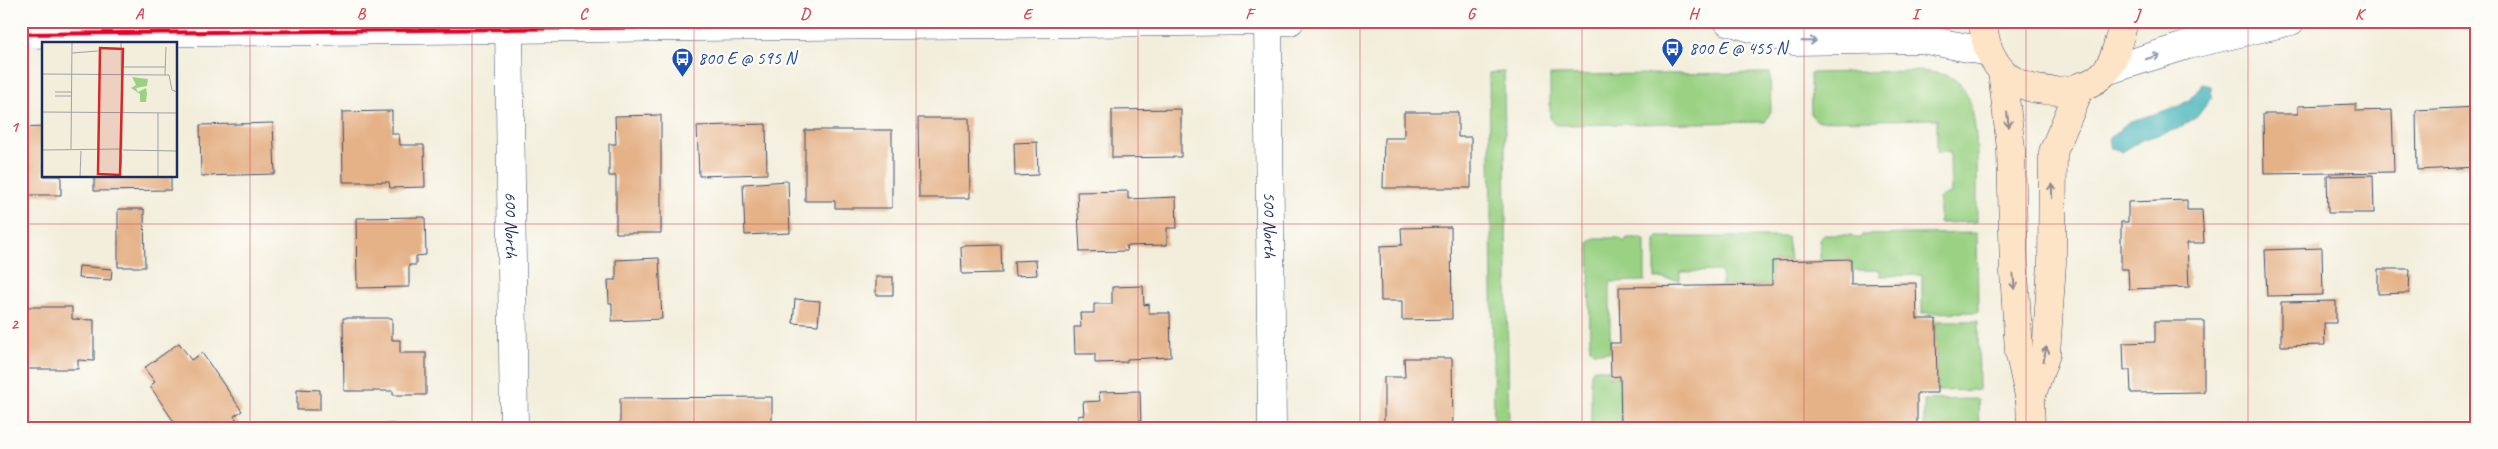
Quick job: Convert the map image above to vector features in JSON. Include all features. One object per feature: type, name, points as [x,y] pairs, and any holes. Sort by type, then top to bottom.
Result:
[{"type":"main road","points":[[1983,21],[1984,34],[1996,62],[2011,149],[2014,272],[2019,351],[2030,400],[2031,428]]},
{"type":"main road","points":[[1996,62],[2018,82],[2044,90],[2060,91],[2081,86],[2094,81],[2106,71],[2116,49],[2123,21]]},
{"type":"main road","points":[[2030,400],[2046,354],[2052,264],[2053,152],[2081,86]]},
{"type":"street","points":[[1728,21],[1795,41],[1921,39],[1996,62]]},
{"type":"street","points":[[2106,71],[2188,45],[2291,21]]},
{"type":"street","points":[[21,34],[509,25],[1275,22]]},
{"type":"street","name":"500 North","points":[[1272,428],[1275,22]]},
{"type":"street","name":"600 North","points":[[509,25],[514,428]]},
{"type":"green space","points":[[1917,71],[1951,77],[1960,84],[1967,95],[1972,111],[1977,150],[1977,222],[1939,223],[1939,199],[1942,196],[1951,194],[1950,152],[1937,153],[1937,119],[1817,121],[1811,115],[1810,73]]},
{"type":"green space","points":[[1504,72],[1509,428],[1494,428],[1489,73]]},
{"type":"green space","points":[[1770,73],[1771,111],[1765,122],[1556,125],[1550,118],[1550,75]]},
{"type":"green space","points":[[1977,233],[1978,312],[1922,313],[1922,275],[1880,276],[1880,270],[1851,270],[1851,259],[1820,260],[1820,240],[1824,235],[1852,235],[1855,238],[1860,238],[1862,235]]},
{"type":"green space","points":[[1658,237],[1787,237],[1790,260],[1772,261],[1772,285],[1722,286],[1721,271],[1680,272],[1680,280],[1655,278],[1655,240]]},
{"type":"green space","points":[[1595,238],[1619,238],[1624,242],[1627,238],[1643,238],[1645,241],[1645,281],[1610,282],[1610,352],[1594,352],[1590,348],[1589,242]]},
{"type":"green space","points":[[1936,321],[1978,321],[1979,390],[1937,391]]},
{"type":"green space","points":[[1594,369],[1608,369],[1609,377],[1620,376],[1621,428],[1591,428],[1591,373]]},
{"type":"green space","points":[[1978,399],[1979,428],[1924,428],[1924,400]]},
{"type":"water","points":[[2203,84],[2211,86],[2212,97],[2197,117],[2177,129],[2142,140],[2122,152],[2111,149],[2109,139],[2128,122],[2177,107],[2189,100]]},
{"type":"building","points":[[2356,104],[2356,111],[2392,110],[2394,172],[2264,174],[2263,114],[2298,114],[2298,106]]},
{"type":"building","points":[[2477,107],[2477,167],[2417,170],[2416,110]]},
{"type":"building","points":[[1181,109],[1181,157],[1112,158],[1112,110]]},
{"type":"building","points":[[392,111],[392,134],[399,134],[400,145],[424,145],[425,187],[390,188],[389,182],[343,182],[342,112]]},
{"type":"building","points":[[1404,112],[1458,112],[1458,137],[1471,137],[1471,188],[1383,188],[1384,138],[1404,138]]},
{"type":"building","points":[[661,115],[661,233],[616,233],[616,176],[609,176],[609,144],[616,144],[615,116]]},
{"type":"building","points":[[918,118],[969,118],[970,198],[919,198]]},
{"type":"building","points":[[273,123],[275,174],[201,176],[200,125]]},
{"type":"building","points":[[766,124],[767,174],[699,176],[697,126]]},
{"type":"building","points":[[42,127],[42,178],[61,178],[61,195],[21,195],[21,128]]},
{"type":"building","points":[[805,130],[892,130],[892,208],[835,208],[835,201],[805,201]]},
{"type":"building","points":[[1037,142],[1038,175],[1015,176],[1014,143]]},
{"type":"building","points":[[2373,175],[2374,213],[2328,213],[2327,176]]},
{"type":"building","points":[[94,178],[171,178],[171,190],[94,191]]},
{"type":"building","points":[[788,181],[790,233],[745,235],[743,184]]},
{"type":"building","points":[[1128,191],[1128,199],[1176,197],[1177,228],[1167,228],[1167,245],[1126,246],[1127,251],[1080,252],[1077,192]]},
{"type":"building","points":[[2187,200],[2187,210],[2202,210],[2204,243],[2187,243],[2189,287],[2129,289],[2128,269],[2121,269],[2121,222],[2128,222],[2128,202]]},
{"type":"building","points":[[118,209],[144,209],[145,267],[118,267]]},
{"type":"building","points":[[425,217],[426,255],[416,256],[416,265],[409,265],[409,287],[357,288],[356,218]]},
{"type":"building","points":[[1451,227],[1452,319],[1402,320],[1402,301],[1381,301],[1380,246],[1402,245],[1401,228]]},
{"type":"building","points":[[1001,245],[1002,273],[962,274],[961,246]]},
{"type":"building","points":[[2322,248],[2323,295],[2267,296],[2265,250]]},
{"type":"building","points":[[659,258],[662,319],[612,321],[612,303],[609,303],[608,280],[616,280],[616,260]]},
{"type":"building","points":[[1851,259],[1851,284],[1916,283],[1917,319],[1936,319],[1937,393],[1917,393],[1917,428],[1621,428],[1620,376],[1611,377],[1610,343],[1620,343],[1619,287],[1772,285],[1772,261]]},
{"type":"building","points":[[1036,260],[1037,275],[1015,276],[1014,261]]},
{"type":"building","points":[[79,266],[112,269],[111,280],[78,278]]},
{"type":"building","points":[[2378,269],[2410,269],[2409,293],[2378,294]]},
{"type":"building","points":[[876,277],[893,277],[893,295],[876,295]]},
{"type":"building","points":[[1143,286],[1144,305],[1149,304],[1149,313],[1170,313],[1171,357],[1127,359],[1127,362],[1095,363],[1095,354],[1075,354],[1074,327],[1081,327],[1080,313],[1094,313],[1094,304],[1112,304],[1112,287]]},
{"type":"building","points":[[795,299],[820,301],[818,325],[793,323]]},
{"type":"building","points":[[2336,301],[2336,323],[2324,323],[2325,345],[2281,346],[2281,302]]},
{"type":"building","points":[[21,307],[72,307],[72,319],[94,320],[94,361],[78,360],[78,369],[21,369]]},
{"type":"building","points":[[343,318],[392,318],[392,340],[400,340],[400,353],[426,353],[426,395],[393,395],[393,391],[344,391]]},
{"type":"building","points":[[2155,321],[2204,321],[2204,392],[2131,393],[2130,370],[2124,370],[2123,343],[2155,342]]},
{"type":"building","points":[[179,343],[191,360],[202,353],[242,411],[234,416],[242,428],[178,428],[150,386],[155,382],[144,368]]},
{"type":"building","points":[[1404,358],[1452,358],[1453,428],[1384,428],[1384,377],[1405,377]]},
{"type":"building","points":[[297,389],[320,390],[320,410],[297,410]]},
{"type":"building","points":[[1140,391],[1141,428],[1078,428],[1078,416],[1084,415],[1083,402],[1100,401],[1099,392]]},
{"type":"building","points":[[772,397],[772,428],[620,428],[620,398]]},
{"type":"building","points":[[394,424],[394,428],[344,428],[344,426]]},
{"type":"transit line","points":[[21,34],[1290,21]]},
{"type":"place","name":"800 E @ 455 N","points":[[1673,67]]},
{"type":"place","name":"800 E @ 595 N","points":[[682,77]]}]
